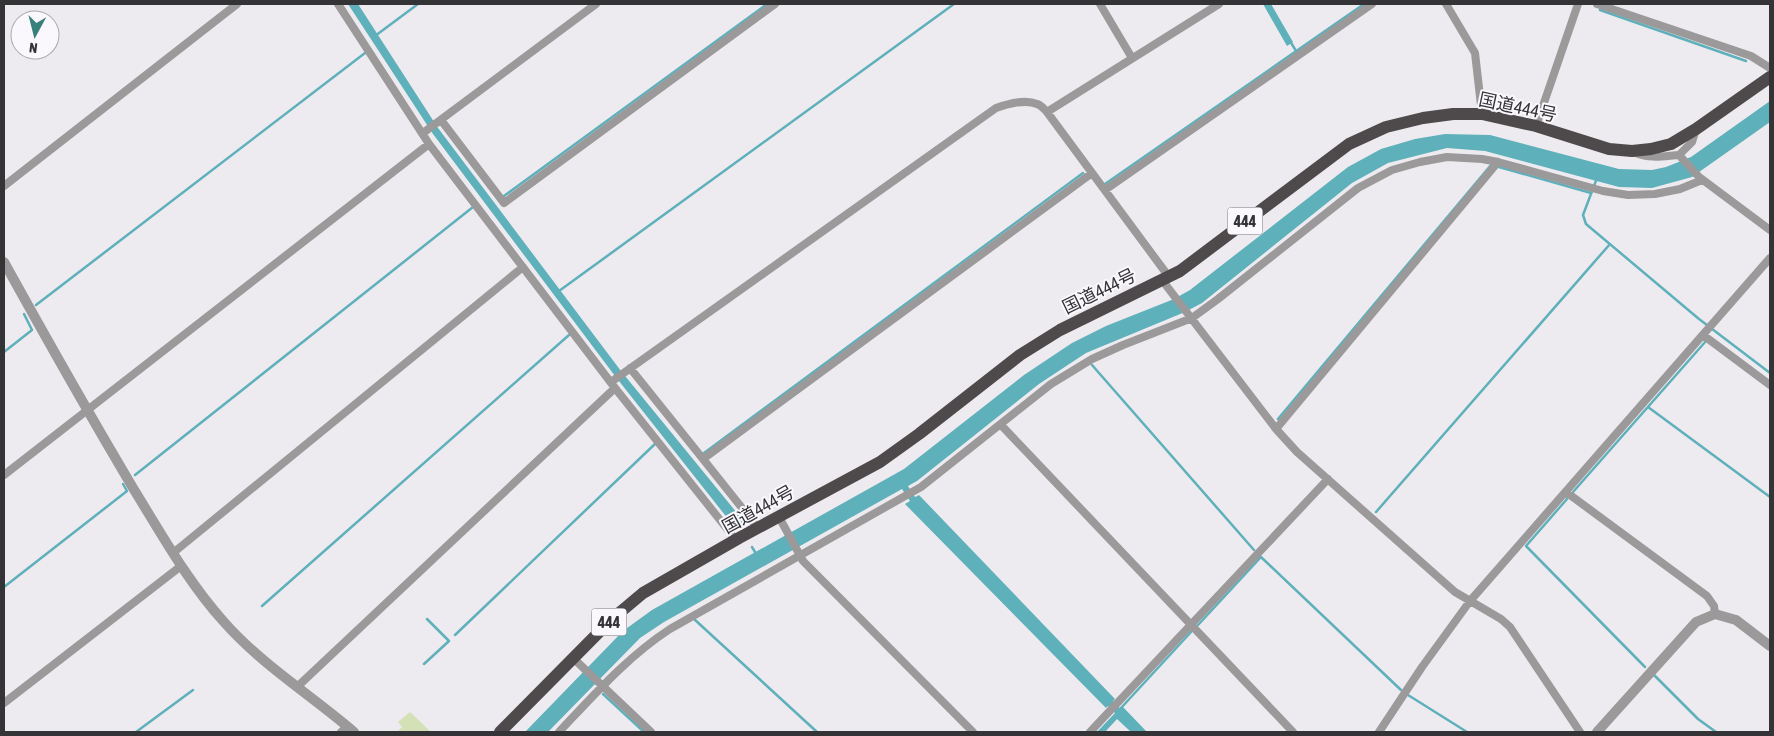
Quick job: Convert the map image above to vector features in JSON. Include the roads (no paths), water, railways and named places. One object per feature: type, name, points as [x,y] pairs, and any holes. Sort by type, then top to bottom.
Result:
[{"type":"highway","name":"国道444号","points":[[500,732],[612,618],[643,593],[880,462],[1020,355],[1060,330],[1180,271],[1349,144],[1386,127],[1424,118],[1453,114],[1482,114],[1536,126],[1609,148],[1632,151],[1651,150],[1671,144],[1696,129],[1770,77]]},
{"type":"street","points":[[4,186],[237,4]]},
{"type":"street","points":[[338,4],[425,132],[429,144],[613,383],[738,539]]},
{"type":"street","points":[[425,132],[596,4]]},
{"type":"street","points":[[439,121],[504,203],[775,4]]},
{"type":"street","points":[[1100,4],[1132,58]]},
{"type":"street","points":[[1047,112],[1219,4]]},
{"type":"street","points":[[1105,190],[1372,4]]},
{"type":"street","points":[[1446,4],[1475,53],[1482,114]]},
{"type":"street","points":[[1536,126],[1578,4]]},
{"type":"street","points":[[1597,4],[1751,56],[1770,68]]},
{"type":"street","points":[[297,687],[628,370],[996,108],[1004,105],[1030,102],[1037,103],[1047,112],[1105,190],[1166,278],[1172,292],[1276,429],[1297,452],[1455,592],[1501,619],[1510,627],[1580,732]]},
{"type":"street","points":[[1632,151],[1645,157],[1680,156],[1692,142],[1696,129]]},
{"type":"street","points":[[4,475],[429,144]]},
{"type":"street","points":[[1680,156],[1700,178],[1770,230]]},
{"type":"street","points":[[559,732],[601,686],[649,643],[799,554],[909,494],[1001,425],[1051,384],[1092,359],[1191,317],[1218,299],[1358,188],[1392,170],[1447,157],[1482,159],[1593,188],[1628,195],[1655,194],[1680,189],[1700,178]]},
{"type":"street","points":[[1276,429],[1498,162]]},
{"type":"street","points":[[703,460],[1092,173]]},
{"type":"street","points":[[1379,732],[1422,667],[1470,601],[1770,258]]},
{"type":"street","points":[[4,262],[87,411],[172,553],[201,595],[226,624],[259,656],[348,730]]},
{"type":"street","points":[[172,553],[523,267]]},
{"type":"street","points":[[1707,330],[1770,385]]},
{"type":"street","points":[[628,370],[703,460],[756,529]]},
{"type":"street","points":[[1001,425],[1293,732]]},
{"type":"street","points":[[1090,732],[1328,479]]},
{"type":"street","points":[[1566,492],[1707,596],[1714,606],[1715,614]]},
{"type":"street","points":[[779,517],[803,561],[973,732]]},
{"type":"street","points":[[4,703],[181,566]]},
{"type":"street","points":[[1597,732],[1696,622],[1715,614],[1736,620],[1770,646]]},
{"type":"street","points":[[573,658],[651,732]]},
{"type":"water","points":[[348,4],[358,4],[438,128],[621,371],[746,524],[736,529],[615,376],[433,134]]},
{"type":"water","points":[[1263,4],[1271,4],[1293,42],[1287,46]]},
{"type":"water","points":[[1770,101],[1770,122],[1692,177],[1652,188],[1619,187],[1485,151],[1447,148],[1388,163],[1352,183],[1202,303],[1185,312],[1086,353],[1039,384],[917,481],[908,486],[915,497],[919,495],[1115,699],[1113,701],[1120,708],[1122,706],[1147,732],[1131,732],[1117,719],[1105,732],[1097,732],[1115,713],[1108,706],[1106,708],[905,504],[910,501],[902,489],[664,622],[640,638],[548,732],[525,732],[623,631],[652,610],[904,469],[1024,375],[1072,343],[1106,326],[1174,299],[1190,290],[1348,167],[1381,149],[1415,139],[1445,134],[1490,135],[1619,169],[1652,170],[1666,167],[1691,157]]},
{"type":"waterway","points":[[375,36],[418,4]]},
{"type":"waterway","points":[[504,196],[767,4]]},
{"type":"waterway","points":[[559,291],[954,4]]},
{"type":"waterway","points":[[1105,184],[1364,4]]},
{"type":"waterway","points":[[1600,10],[1746,61]]},
{"type":"waterway","points":[[1290,41],[1296,51]]},
{"type":"waterway","points":[[36,305],[365,53]]},
{"type":"waterway","points":[[1278,419],[1491,165]]},
{"type":"waterway","points":[[1499,167],[1591,193]]},
{"type":"waterway","points":[[704,453],[1083,173]]},
{"type":"waterway","points":[[1597,178],[1583,215],[1586,224],[1699,319],[1770,373]]},
{"type":"waterway","points":[[135,475],[473,207]]},
{"type":"waterway","points":[[1376,512],[1610,244]]},
{"type":"waterway","points":[[4,352],[32,330],[24,314]]},
{"type":"waterway","points":[[262,606],[569,335]]},
{"type":"waterway","points":[[1573,492],[1706,341]]},
{"type":"waterway","points":[[1092,365],[1254,550]]},
{"type":"waterway","points":[[1648,407],[1770,497]]},
{"type":"waterway","points":[[455,635],[656,443]]},
{"type":"waterway","points":[[4,587],[127,491],[123,484]]},
{"type":"waterway","points":[[1567,499],[1526,546],[1645,667]]},
{"type":"waterway","points":[[752,547],[755,552]]},
{"type":"waterway","points":[[1198,625],[1261,557],[1401,690]]},
{"type":"waterway","points":[[424,664],[449,641],[427,619]]},
{"type":"waterway","points":[[694,619],[817,732]]},
{"type":"waterway","points":[[1121,708],[1191,632]]},
{"type":"waterway","points":[[1654,675],[1698,719],[1716,732]]},
{"type":"waterway","points":[[136,732],[193,690]]},
{"type":"waterway","points":[[603,694],[644,732]]},
{"type":"waterway","points":[[1408,695],[1467,732]]}]
